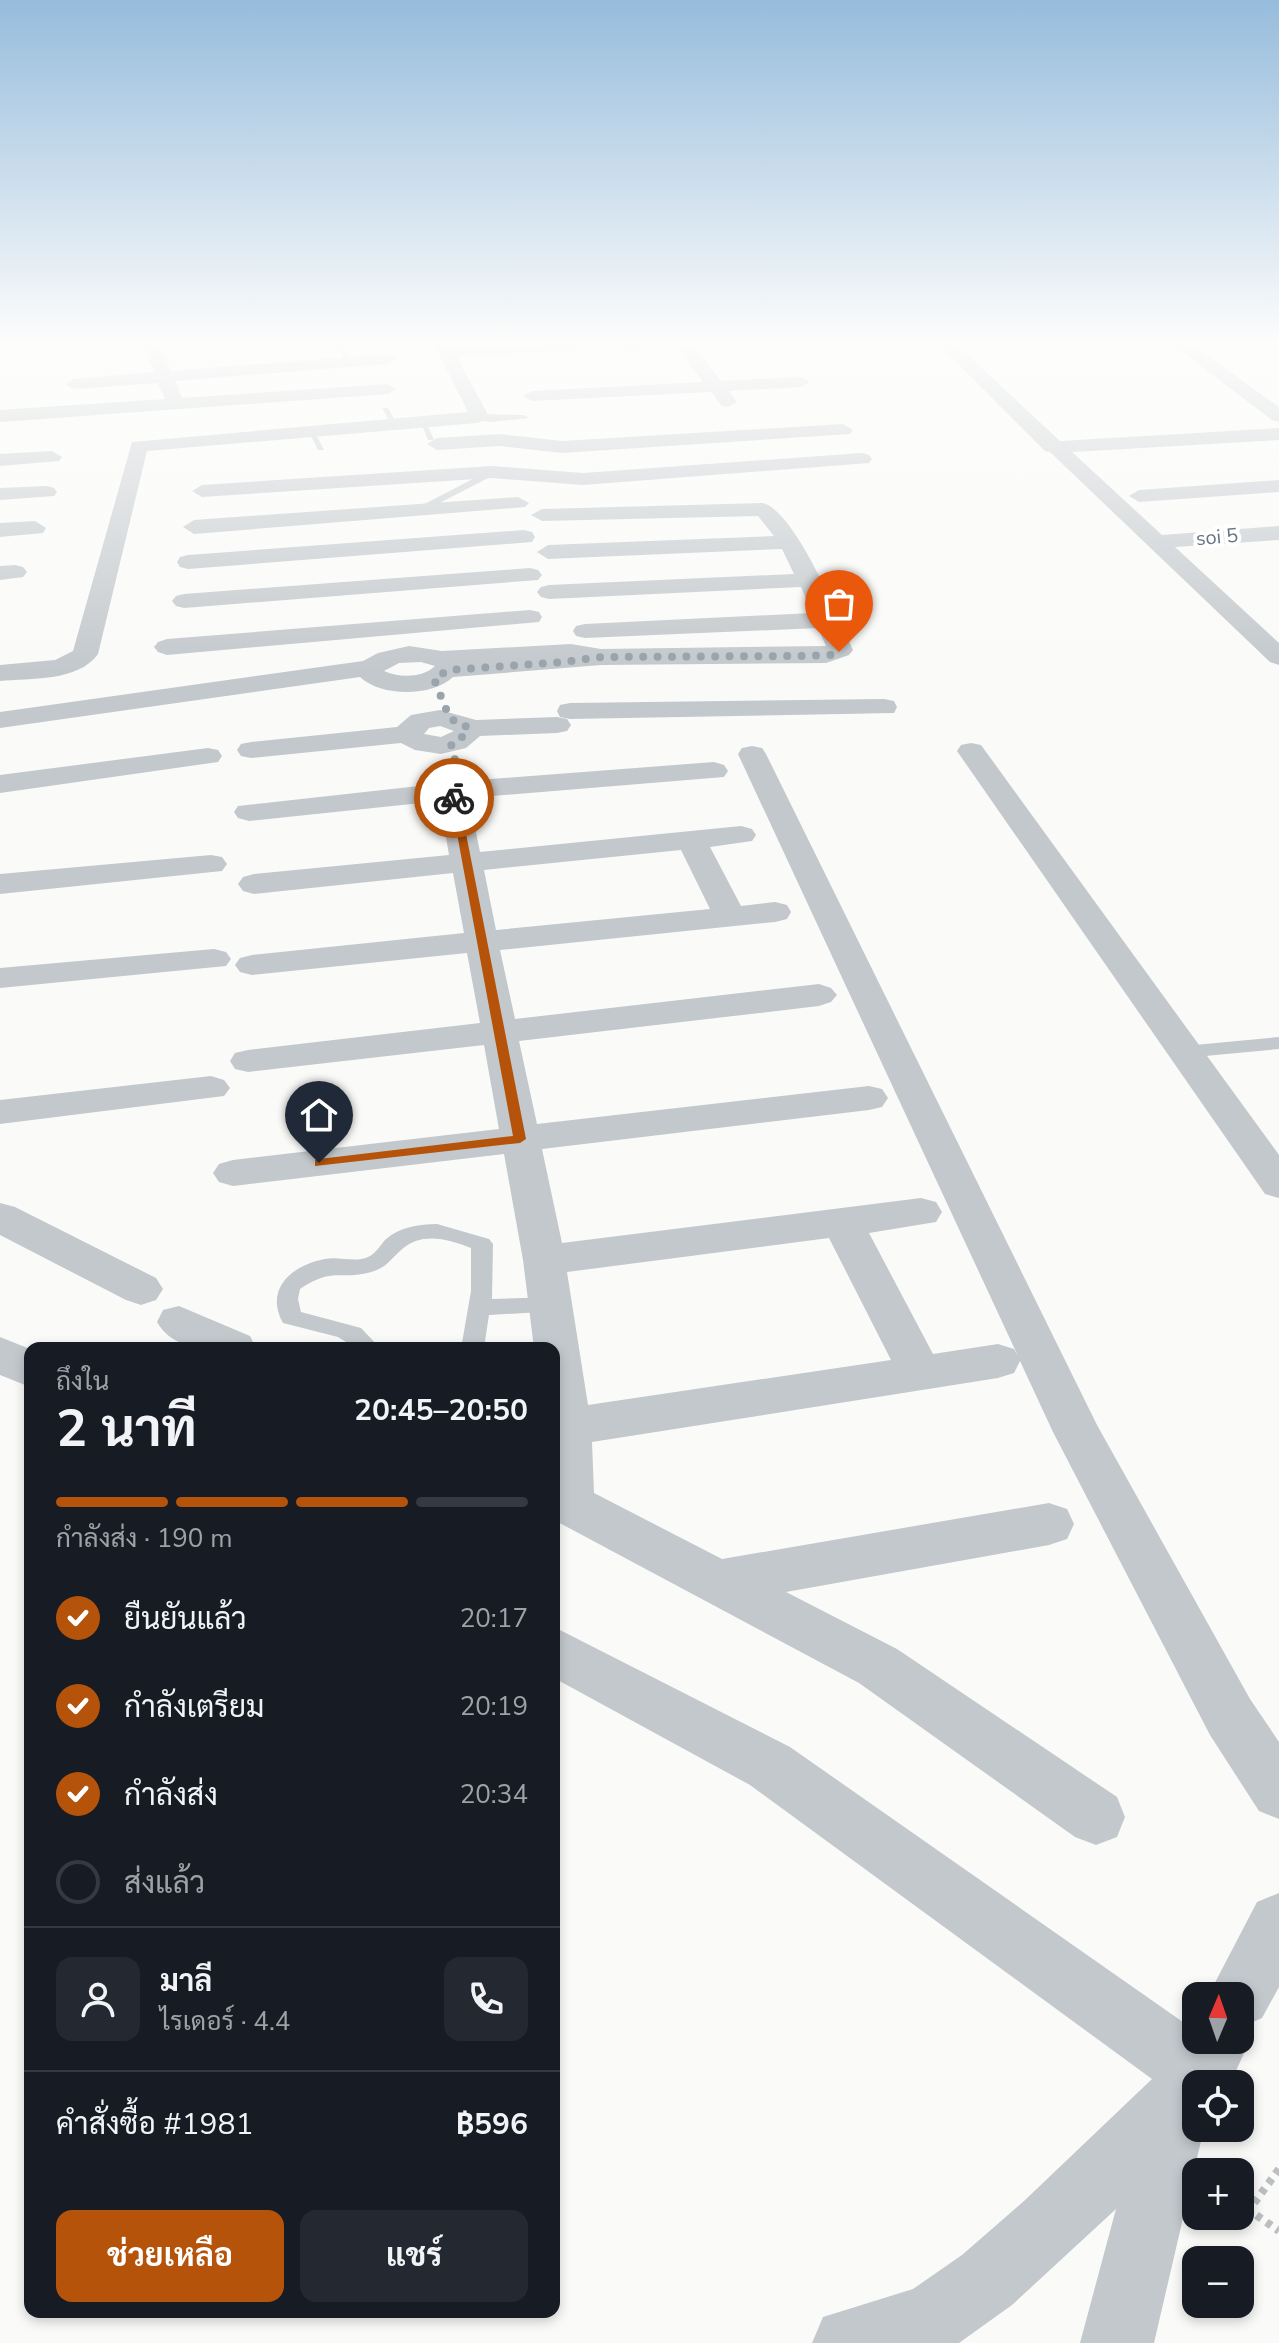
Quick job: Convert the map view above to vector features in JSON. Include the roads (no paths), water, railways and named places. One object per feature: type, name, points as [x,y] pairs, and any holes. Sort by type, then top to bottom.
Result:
[{"type":"street","points":[[0,673],[65,665],[85,654],[136,453]]},
{"type":"street","points":[[768,453],[793,487]]},
{"type":"street","points":[[1059,453],[1279,657]]},
{"type":"street","points":[[1101,464],[1259,453]]},
{"type":"street","points":[[0,460],[52,457]]},
{"type":"street","points":[[202,491],[372,472],[492,472],[583,479],[862,459]]},
{"type":"street","points":[[835,461],[852,478]]},
{"type":"street","points":[[372,472],[383,512],[391,626],[378,669]]},
{"type":"street","points":[[1139,496],[1279,486]]},
{"type":"street","points":[[0,494],[47,492]]},
{"type":"street","points":[[194,527],[518,503]]},
{"type":"street","points":[[407,683],[442,669],[571,652],[601,657],[717,657],[835,654],[840,650],[829,620],[788,542],[763,509],[542,515]]},
{"type":"street","points":[[0,530],[35,528]]},
{"type":"street","name":"soi 5","points":[[1159,545],[1279,533]]},
{"type":"street","points":[[188,562],[524,537]]},
{"type":"street","name":"soi 5","points":[[1159,545],[1279,539]]},
{"type":"street","points":[[548,552],[788,542]]},
{"type":"street","points":[[184,601],[530,575]]},
{"type":"street","points":[[549,592],[807,580]]},
{"type":"street","points":[[167,647],[391,626],[530,617]]},
{"type":"street","points":[[557,633],[829,620]]},
{"type":"street","points":[[391,626],[417,655],[442,669]]},
{"type":"street","points":[[0,732],[378,669],[417,655]]},
{"type":"street","points":[[717,657],[727,709]]},
{"type":"street","points":[[0,720],[378,669],[407,683],[439,732],[459,776],[452,787],[544,1260],[556,1342]]},
{"type":"street","points":[[439,732],[442,669]]},
{"type":"street","points":[[251,750],[563,718],[727,709],[884,707]]},
{"type":"street","points":[[971,751],[1279,1184]]},
{"type":"street","points":[[0,784],[208,756]]},
{"type":"street","points":[[249,812],[452,787],[733,762],[1077,1432],[1230,1717],[1279,1791]]},
{"type":"street","points":[[254,884],[741,835]]},
{"type":"street","points":[[691,840],[730,917]]},
{"type":"street","points":[[0,884],[211,864]]},
{"type":"street","points":[[252,965],[775,912]]},
{"type":"street","points":[[0,978],[214,959]]},
{"type":"street","points":[[248,1061],[819,995]]},
{"type":"street","points":[[0,1112],[211,1088]]},
{"type":"street","points":[[233,1173],[869,1098]]},
{"type":"street","points":[[544,1260],[921,1212]]},
{"type":"street","points":[[0,1217],[141,1289]]},
{"type":"street","points":[[842,1222],[920,1373]]},
{"type":"street","points":[[179,1322],[221,1342]]},
{"type":"street","points":[[0,1354],[24,1367]]},
{"type":"street","points":[[568,1427],[998,1361]]},
{"type":"street","points":[[560,1370],[568,1427],[562,1500],[878,1666],[1096,1817]]},
{"type":"street","points":[[718,1582],[1049,1524]]},
{"type":"street","points":[[560,1654],[770,1766],[1195,2070]]},
{"type":"street","points":[[1248,1982],[1279,1924]]},
{"type":"street","points":[[849,2343],[930,2320],[987,2280],[1049,2226],[1182,2089]]},
{"type":"street","points":[[1117,2343],[1182,2126]]},
{"type":"lane","points":[[418,510],[492,472]]},
{"type":"lane","points":[[1184,1052],[1279,1043]]},
{"type":"lane","points":[[361,1342],[348,1332],[307,1324],[291,1317],[287,1299],[290,1285],[325,1266],[349,1268],[368,1265],[382,1259],[396,1242],[427,1231],[458,1234],[482,1244],[484,1263],[473,1342]]},
{"type":"lane","points":[[479,1307],[551,1305]]}]
